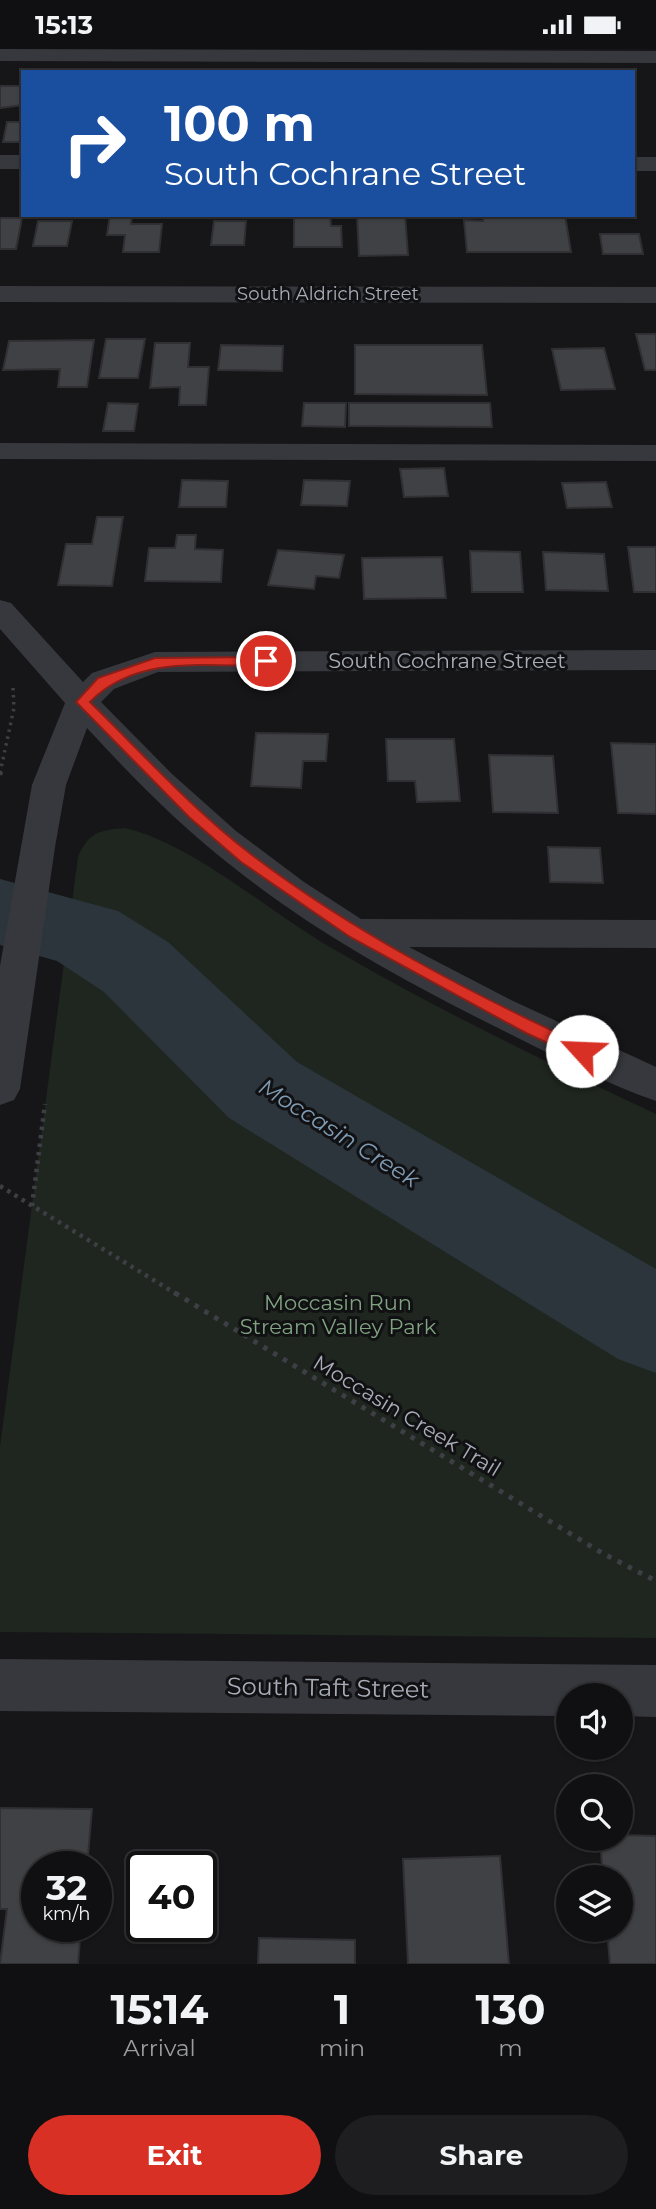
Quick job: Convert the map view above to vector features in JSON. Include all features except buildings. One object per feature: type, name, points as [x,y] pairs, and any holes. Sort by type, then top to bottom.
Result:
[{"type":"street","points":[[0,55],[656,57]]},
{"type":"street","points":[[0,162],[21,162]]},
{"type":"street","points":[[635,164],[656,164]]},
{"type":"street","name":"South Aldrich Street","points":[[0,294],[656,295]]},
{"type":"street","points":[[0,451],[656,453]]},
{"type":"street","points":[[0,610],[82,702],[195,814],[247,859],[355,933],[532,1028],[656,1085]]},
{"type":"street","name":"South Cochrane Street","points":[[82,702],[103,681],[155,662],[656,660]]},
{"type":"street","points":[[0,1089],[49,785],[66,736],[82,702]]},
{"type":"street","points":[[355,933],[656,934]]},
{"type":"street","name":"South Taft Street","points":[[0,1685],[656,1691]]},
{"type":"path","points":[[0,775],[14,709],[14,689],[9,679]]},
{"type":"path","name":"Moccasin Creek Trail","points":[[0,1186],[602,1553],[656,1581]]},
{"type":"green space","name":"Moccasin Run Stream Valley Park","points":[[125,828],[177,848],[330,947],[410,992],[532,1055],[656,1114],[656,1638],[0,1632],[0,1447],[78,857],[86,843],[96,834]]},
{"type":"waterway","name":"Moccasin Creek","points":[[0,912],[86,935],[136,967],[263,1090],[656,1325]]},
{"type":"route","points":[[266,661],[155,662],[128,669],[103,681],[82,702],[195,814],[247,859],[355,933],[532,1028],[582,1051]]}]
